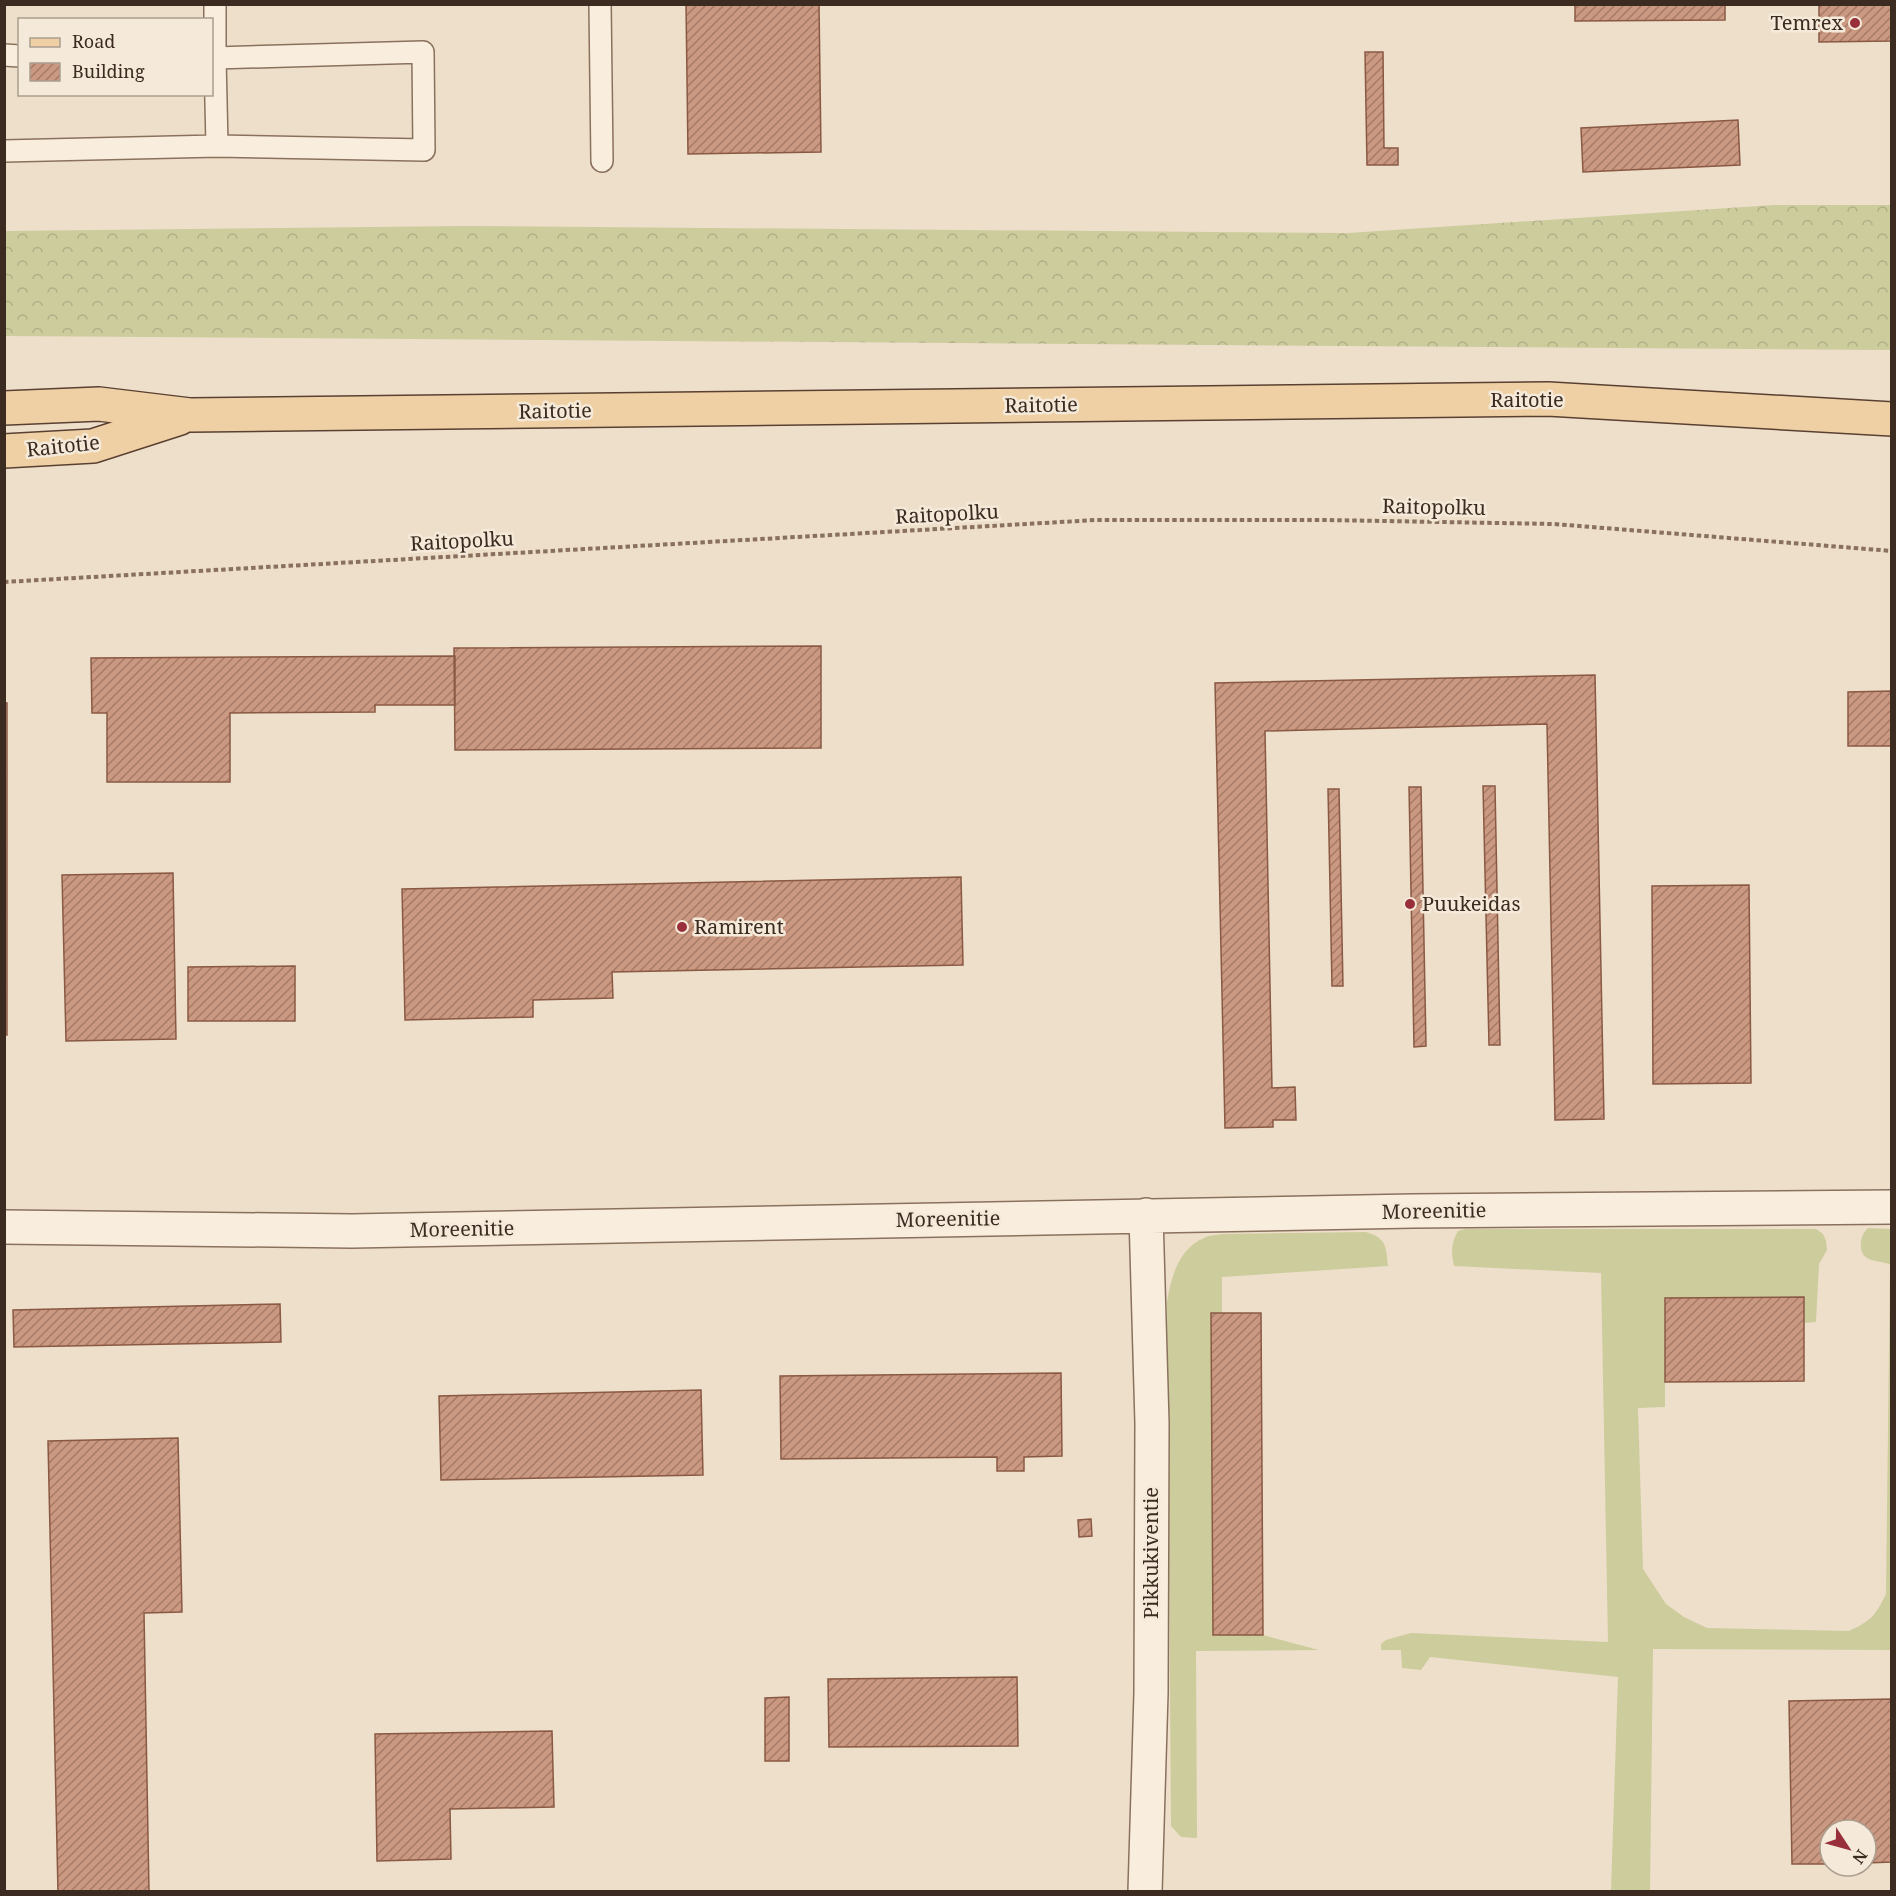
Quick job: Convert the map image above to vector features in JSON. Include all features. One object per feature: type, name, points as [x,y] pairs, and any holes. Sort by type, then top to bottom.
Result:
[{"type":"main road","name":"Raitotie","points":[[4,408],[99,404],[190,415],[1548,399],[1892,419]]},
{"type":"main road","name":"Raitotie","points":[[4,451],[93,446],[190,415]]},
{"type":"street","name":"Moreenitie","points":[[4,1227],[352,1231],[1146,1215],[1892,1207]]},
{"type":"street","name":"Pikkukiventie","points":[[1145,1892],[1151,1693],[1152,1435],[1146,1215]]},
{"type":"lane","points":[[215,4],[213,58],[217,146]]},
{"type":"lane","points":[[600,4],[602,161]]},
{"type":"lane","points":[[4,151],[217,146],[424,150],[423,52],[213,58]]},
{"type":"path","name":"Raitopolku","points":[[4,582],[1096,520],[1327,520],[1554,524],[1892,551]]},
{"type":"green space","points":[[1774,205],[1891,205],[1891,350],[5,336],[5,231],[464,226],[1348,233]]},
{"type":"green space","points":[[1868,1228],[1891,1229],[1891,1650],[1653,1649],[1650,1891],[1611,1891],[1618,1677],[1430,1657],[1421,1670],[1402,1668],[1401,1650],[1381,1650],[1381,1644],[1386,1640],[1411,1633],[1608,1642],[1601,1273],[1454,1266],[1452,1252],[1454,1240],[1458,1231],[1465,1229],[1816,1229],[1823,1234],[1827,1250],[1819,1264],[1816,1322],[1804,1323],[1804,1297],[1665,1298],[1665,1407],[1638,1408],[1643,1569],[1666,1604],[1684,1617],[1707,1628],[1849,1631],[1872,1617],[1886,1594],[1890,1264],[1865,1257],[1861,1249],[1861,1240]]},
{"type":"green space","points":[[1366,1232],[1382,1240],[1388,1266],[1222,1277],[1222,1314],[1211,1314],[1213,1635],[1263,1635],[1319,1650],[1196,1651],[1197,1838],[1181,1837],[1171,1826],[1167,1302],[1171,1283],[1177,1265],[1188,1249],[1206,1237],[1223,1234]]},
{"type":"building","points":[[686,4],[819,4],[821,152],[688,154]]},
{"type":"building","points":[[1575,4],[1725,4],[1725,20],[1575,21]]},
{"type":"building","name":"Temrex","points":[[1819,4],[1892,4],[1892,41],[1819,42]]},
{"type":"building","points":[[1365,52],[1383,52],[1384,148],[1398,148],[1398,165],[1367,165]]},
{"type":"building","points":[[1738,120],[1740,165],[1583,172],[1581,128]]},
{"type":"building","points":[[821,646],[821,748],[455,750],[454,648]]},
{"type":"building","points":[[455,656],[455,705],[375,705],[375,712],[230,713],[230,782],[107,782],[107,713],[92,713],[91,658]]},
{"type":"building","points":[[1595,675],[1604,1119],[1555,1120],[1547,724],[1265,731],[1272,1088],[1295,1087],[1296,1120],[1273,1120],[1273,1127],[1225,1128],[1215,683]]},
{"type":"building","points":[[1892,691],[1892,746],[1848,746],[1848,692]]},
{"type":"building","points":[[4,703],[7,703],[7,1035],[4,1035]]},
{"type":"building","points":[[1483,786],[1495,786],[1500,1045],[1489,1045]]},
{"type":"building","points":[[1409,787],[1421,787],[1426,1046],[1414,1047]]},
{"type":"building","points":[[1328,789],[1339,789],[1343,986],[1332,986]]},
{"type":"building","points":[[173,873],[176,1039],[66,1041],[62,875]]},
{"type":"building","name":"Ramirent","points":[[961,877],[963,965],[612,972],[613,998],[533,1000],[533,1017],[405,1020],[402,889]]},
{"type":"building","points":[[1749,885],[1751,1083],[1653,1084],[1652,886]]},
{"type":"building","points":[[295,966],[295,1021],[188,1021],[188,967]]},
{"type":"building","points":[[1804,1297],[1804,1381],[1665,1382],[1665,1298]]},
{"type":"building","points":[[280,1304],[281,1342],[14,1347],[13,1310]]},
{"type":"building","points":[[1211,1313],[1261,1313],[1263,1635],[1213,1635]]},
{"type":"building","points":[[1061,1373],[1062,1456],[1024,1457],[1024,1471],[997,1471],[997,1457],[781,1459],[780,1376]]},
{"type":"building","points":[[701,1390],[703,1475],[441,1480],[439,1396]]},
{"type":"building","points":[[178,1438],[182,1612],[144,1613],[149,1892],[58,1892],[48,1441]]},
{"type":"building","points":[[1091,1519],[1092,1536],[1079,1537],[1078,1520]]},
{"type":"building","points":[[1017,1677],[1018,1746],[829,1747],[828,1679]]},
{"type":"building","points":[[789,1697],[789,1761],[765,1761],[765,1698]]},
{"type":"building","points":[[1892,1699],[1892,1862],[1878,1863],[1878,1818],[1818,1818],[1818,1864],[1792,1864],[1789,1701]]},
{"type":"building","points":[[552,1731],[554,1807],[450,1809],[451,1859],[377,1861],[375,1734]]},
{"type":"place","name":"Temrex","points":[[1855,23]]},
{"type":"place","name":"Puukeidas","points":[[1410,904]]},
{"type":"place","name":"Ramirent","points":[[682,927]]}]
